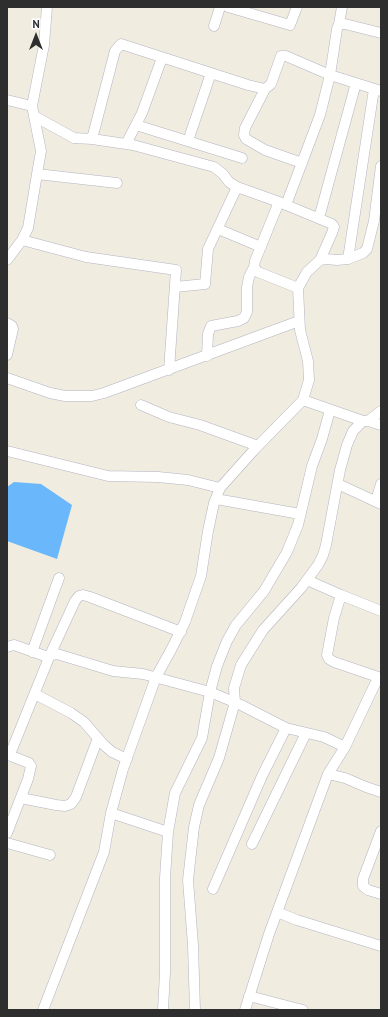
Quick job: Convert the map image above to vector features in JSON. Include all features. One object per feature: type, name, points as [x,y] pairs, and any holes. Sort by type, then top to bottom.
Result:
[{"type":"street","points":[[7,260],[22,240],[28,228],[38,174],[41,152],[33,111],[44,45],[47,7]]},
{"type":"street","points":[[214,26],[220,7]]},
{"type":"street","points":[[228,7],[290,25],[297,7]]},
{"type":"street","points":[[207,356],[208,334],[211,326],[238,321],[244,318],[247,312],[247,287],[255,260],[302,163],[320,115],[330,75],[342,7]]},
{"type":"street","points":[[339,24],[345,24],[381,33]]},
{"type":"street","points":[[92,139],[115,51],[121,44],[265,89]]},
{"type":"street","points":[[302,163],[265,150],[246,139],[244,135],[245,128],[265,89],[272,84],[281,56],[286,56],[330,75],[378,90],[348,259]]},
{"type":"street","points":[[126,144],[142,113],[162,58]]},
{"type":"street","points":[[188,141],[211,73]]},
{"type":"street","points":[[319,218],[356,83]]},
{"type":"street","points":[[7,100],[33,111],[74,138],[126,144],[214,167],[223,174],[229,182],[237,187],[319,218],[332,224],[334,227],[326,249],[320,260],[307,272],[298,288],[299,326],[308,361],[309,380],[303,400],[220,488],[208,531],[201,576],[185,622],[156,677],[127,759],[112,813],[104,852],[44,1010]]},
{"type":"street","points":[[136,125],[242,158]]},
{"type":"street","points":[[320,260],[348,259],[363,253],[368,248],[374,221],[381,166]]},
{"type":"street","points":[[38,174],[117,183]]},
{"type":"street","points":[[175,287],[205,284],[208,250],[237,187]]},
{"type":"street","points":[[218,229],[261,247]]},
{"type":"street","points":[[22,240],[86,257],[176,270],[169,370]]},
{"type":"street","points":[[254,267],[258,272],[298,288]]},
{"type":"street","points":[[7,324],[12,326],[13,329],[7,355]]},
{"type":"street","points":[[7,378],[50,393],[65,396],[92,396],[111,392],[207,356],[299,326]]},
{"type":"street","points":[[303,400],[363,421],[381,425]]},
{"type":"street","points":[[141,405],[169,417],[200,425],[258,446]]},
{"type":"street","points":[[163,1010],[165,972],[165,878],[168,832],[175,793],[202,738],[213,693],[217,666],[227,641],[236,625],[264,591],[287,552],[298,525],[312,466],[333,411]]},
{"type":"street","points":[[195,1010],[193,945],[188,880],[192,840],[199,805],[219,758],[240,665],[263,630],[307,580],[323,555],[347,445],[353,431],[363,421],[381,411]]},
{"type":"street","points":[[7,451],[108,476],[158,477],[188,480],[220,488]]},
{"type":"street","points":[[338,484],[378,503],[381,484]]},
{"type":"street","points":[[216,499],[300,514]]},
{"type":"street","points":[[32,652],[59,578]]},
{"type":"street","points":[[307,580],[341,596],[381,611]]},
{"type":"street","points":[[7,832],[28,779],[31,766],[29,763],[9,755],[50,655],[75,601],[79,596],[83,595],[180,632]]},
{"type":"street","points":[[341,596],[334,618],[327,654],[334,662],[381,678]]},
{"type":"street","points":[[7,647],[14,646],[45,656],[57,654],[113,671],[143,674],[213,693],[232,700],[286,728],[324,737],[345,747]]},
{"type":"street","points":[[245,1010],[278,912],[328,774],[345,747],[376,682],[381,678]]},
{"type":"street","points":[[35,694],[84,722],[112,752],[127,759]]},
{"type":"street","points":[[213,889],[262,776],[286,728]]},
{"type":"street","points":[[252,844],[306,733]]},
{"type":"street","points":[[21,798],[56,805],[65,806],[71,804],[76,797],[98,738]]},
{"type":"street","points":[[328,774],[345,778],[381,792]]},
{"type":"street","points":[[112,813],[168,832]]},
{"type":"street","points":[[381,832],[363,879],[363,886],[368,890],[381,894]]},
{"type":"street","points":[[7,843],[50,855]]},
{"type":"street","points":[[278,912],[297,920],[381,946]]},
{"type":"street","points":[[249,996],[296,1009]]},
{"type":"water","points":[[14,482],[41,484],[72,505],[57,559],[7,541],[7,487]]}]
